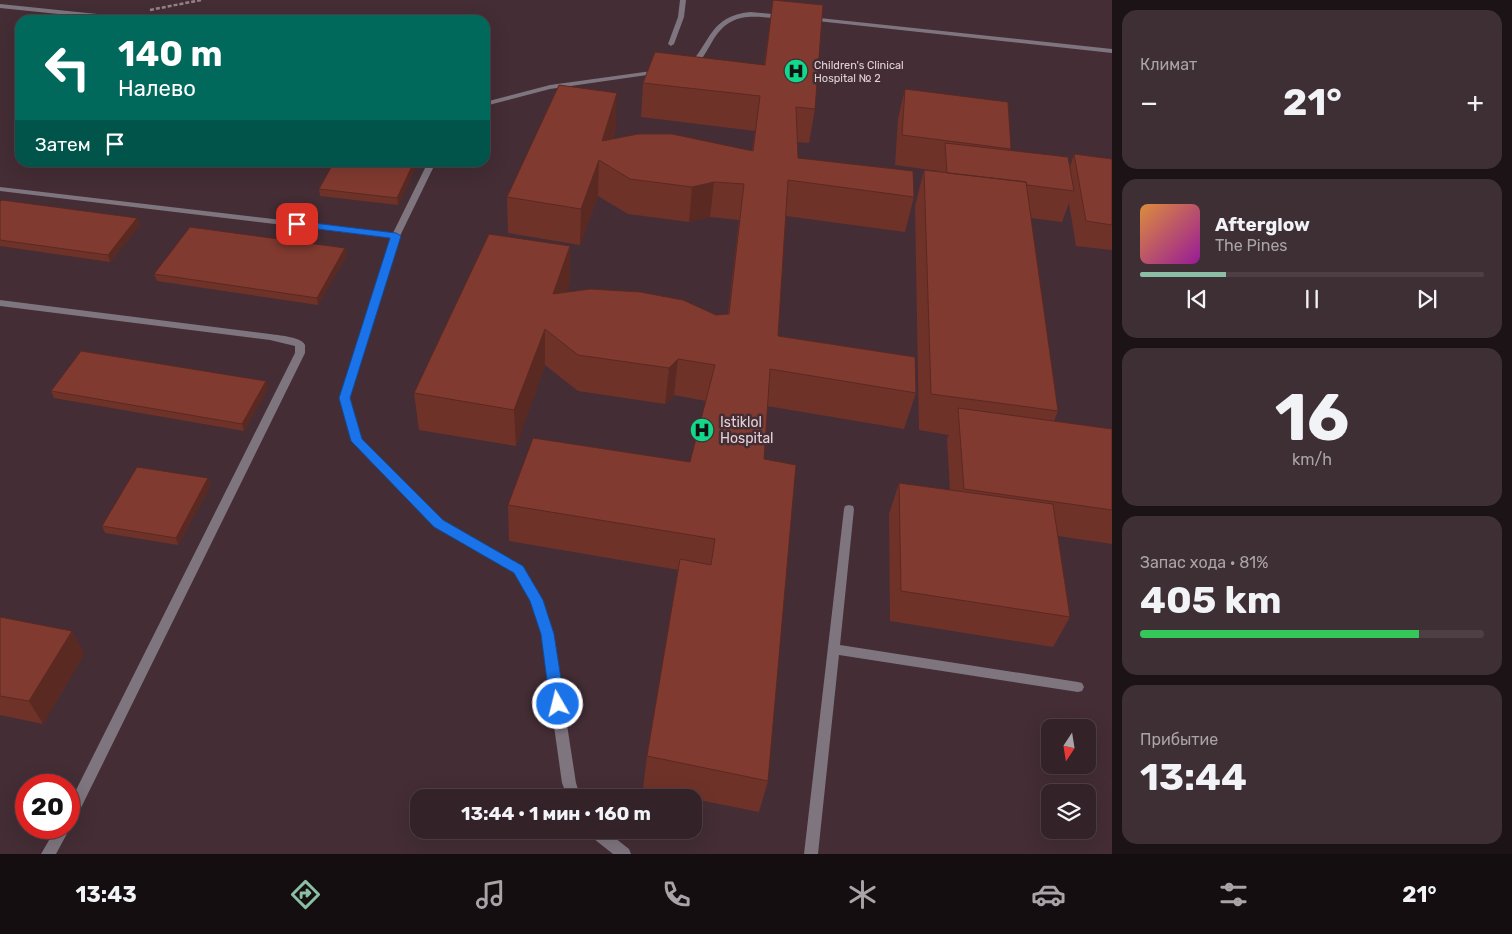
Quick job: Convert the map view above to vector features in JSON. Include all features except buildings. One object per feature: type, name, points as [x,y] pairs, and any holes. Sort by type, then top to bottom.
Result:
[{"type":"lane","points":[[671,44],[681,17],[683,0]]},
{"type":"lane","points":[[0,6],[89,15]]},
{"type":"lane","points":[[682,70],[698,61],[714,32],[725,19],[750,14],[789,18]]},
{"type":"lane","points":[[799,18],[1112,51]]},
{"type":"lane","points":[[490,102],[520,92],[552,85],[664,72]]},
{"type":"lane","points":[[430,167],[396,236],[345,398],[357,441],[439,523],[519,570],[536,600],[547,634],[571,789]]},
{"type":"lane","points":[[0,189],[396,236]]},
{"type":"lane","points":[[0,303],[270,337],[300,344],[300,353],[80,795]]},
{"type":"lane","points":[[811,854],[850,509]]},
{"type":"lane","points":[[833,648],[1078,688]]},
{"type":"lane","points":[[48,854],[57,839]]},
{"type":"lane","points":[[605,839],[624,854]]},
{"type":"path","points":[[120,15],[201,0]]},
{"type":"place","name":"Children's Clinical Hospital № 2","points":[[796,71]]},
{"type":"place","name":"Istiklol Hospital","points":[[702,430]]},
{"type":"route","points":[[297,224],[396,236],[345,398],[357,441],[439,523],[519,570],[536,600],[547,634],[558,704]]}]
